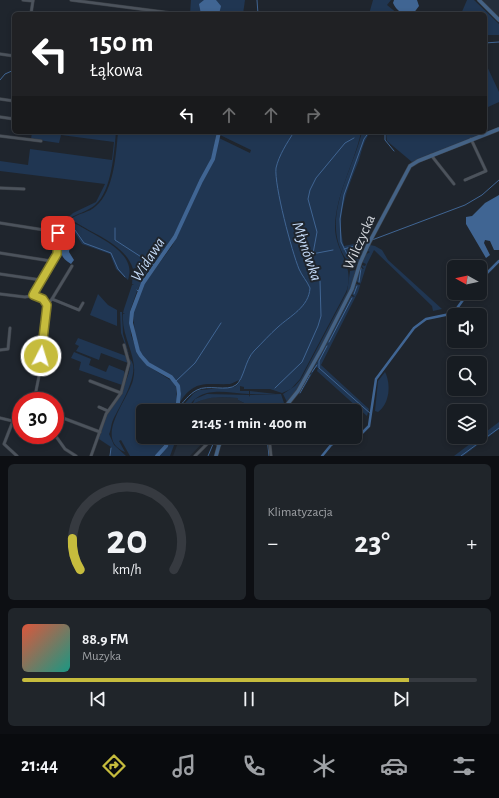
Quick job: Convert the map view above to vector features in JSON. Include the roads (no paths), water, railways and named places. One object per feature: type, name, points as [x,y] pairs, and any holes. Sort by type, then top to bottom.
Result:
[{"type":"street","points":[[23,0],[33,1],[31,12]]},
{"type":"street","points":[[71,0],[163,12]]},
{"type":"street","points":[[479,0],[499,20]]},
{"type":"street","points":[[0,54],[12,56]]},
{"type":"street","points":[[0,99],[12,101]]},
{"type":"street","points":[[0,118],[12,119]]},
{"type":"street","name":"Wilczycka","points":[[487,133],[499,129]]},
{"type":"street","name":"Wilczycka","points":[[288,404],[304,382],[350,294],[365,251],[406,173],[415,162],[485,134]]},
{"type":"street","points":[[0,136],[41,141]]},
{"type":"street","points":[[465,180],[486,171],[471,139]]},
{"type":"street","points":[[431,156],[454,184]]},
{"type":"street","points":[[0,188],[24,189]]},
{"type":"street","points":[[0,223],[56,232],[58,235],[58,251],[33,295]]},
{"type":"street","points":[[0,253],[51,261]]},
{"type":"street","points":[[36,392],[40,371],[47,305],[71,267]]},
{"type":"street","points":[[0,274],[41,280]]},
{"type":"street","points":[[0,294],[25,297],[33,295],[43,299],[47,305]]},
{"type":"street","points":[[52,299],[79,310],[82,303]]},
{"type":"street","points":[[0,350],[8,349],[10,328]]},
{"type":"street","points":[[91,456],[108,411],[121,393],[129,363],[124,345]]},
{"type":"street","points":[[90,382],[121,393]]},
{"type":"street","points":[[99,408],[108,411]]},
{"type":"street","points":[[0,418],[12,421]]},
{"type":"street","points":[[64,418],[100,432]]},
{"type":"street","points":[[12,424],[4,444],[16,456]]},
{"type":"street","points":[[61,444],[65,449],[76,456]]},
{"type":"street","points":[[194,456],[208,444]]},
{"type":"street","points":[[216,456],[218,444]]},
{"type":"street","points":[[270,444],[271,456]]},
{"type":"waterway","points":[[257,0],[258,12]]},
{"type":"waterway","points":[[487,43],[499,42]]},
{"type":"waterway","points":[[0,80],[5,74],[12,71]]},
{"type":"waterway","name":"Widawa","points":[[178,404],[178,386],[171,377],[148,364],[138,351],[131,323],[132,312],[143,283],[175,237],[213,159],[219,134]]},
{"type":"waterway","name":"Młynówka","points":[[182,404],[189,396],[201,388],[228,388],[236,385],[239,382],[254,351],[275,330],[303,306],[309,295],[310,288],[299,269],[288,234],[276,177],[276,168],[279,158],[293,134]]},
{"type":"waterway","points":[[354,268],[341,242],[340,219],[344,195],[364,139],[368,134]]},
{"type":"waterway","points":[[385,134],[385,140],[394,151]]},
{"type":"waterway","points":[[275,388],[302,362],[321,316],[320,281],[314,272],[312,259],[317,232],[308,199],[310,190],[316,178],[345,143],[354,138]]},
{"type":"waterway","points":[[372,240],[465,205],[482,195],[499,180]]},
{"type":"waterway","points":[[63,228],[75,230],[84,243],[111,253],[118,269],[125,277]]},
{"type":"waterway","points":[[115,228],[115,240],[149,262]]},
{"type":"waterway","points":[[344,249],[368,242]]},
{"type":"waterway","points":[[312,254],[333,250]]},
{"type":"waterway","points":[[487,273],[499,261]]},
{"type":"waterway","points":[[359,282],[361,268]]},
{"type":"waterway","points":[[354,294],[357,286]]},
{"type":"waterway","points":[[329,342],[352,298]]},
{"type":"waterway","points":[[322,456],[331,445],[340,440],[359,436],[369,426],[376,379],[414,328],[426,319],[450,314],[455,311],[463,300]]},
{"type":"waterway","points":[[175,382],[195,363],[221,323]]},
{"type":"waterway","points":[[327,346],[319,361],[319,368],[371,414]]},
{"type":"waterway","points":[[312,372],[317,365]]},
{"type":"waterway","points":[[300,393],[310,375]]},
{"type":"waterway","points":[[461,456],[499,428]]},
{"type":"waterway","name":"Widawa","points":[[157,456],[166,444]]},
{"type":"waterway","name":"Młynówka","points":[[208,456],[213,444]]},
{"type":"waterway","points":[[268,444],[269,456]]},
{"type":"waterway","points":[[110,456],[111,448]]}]
